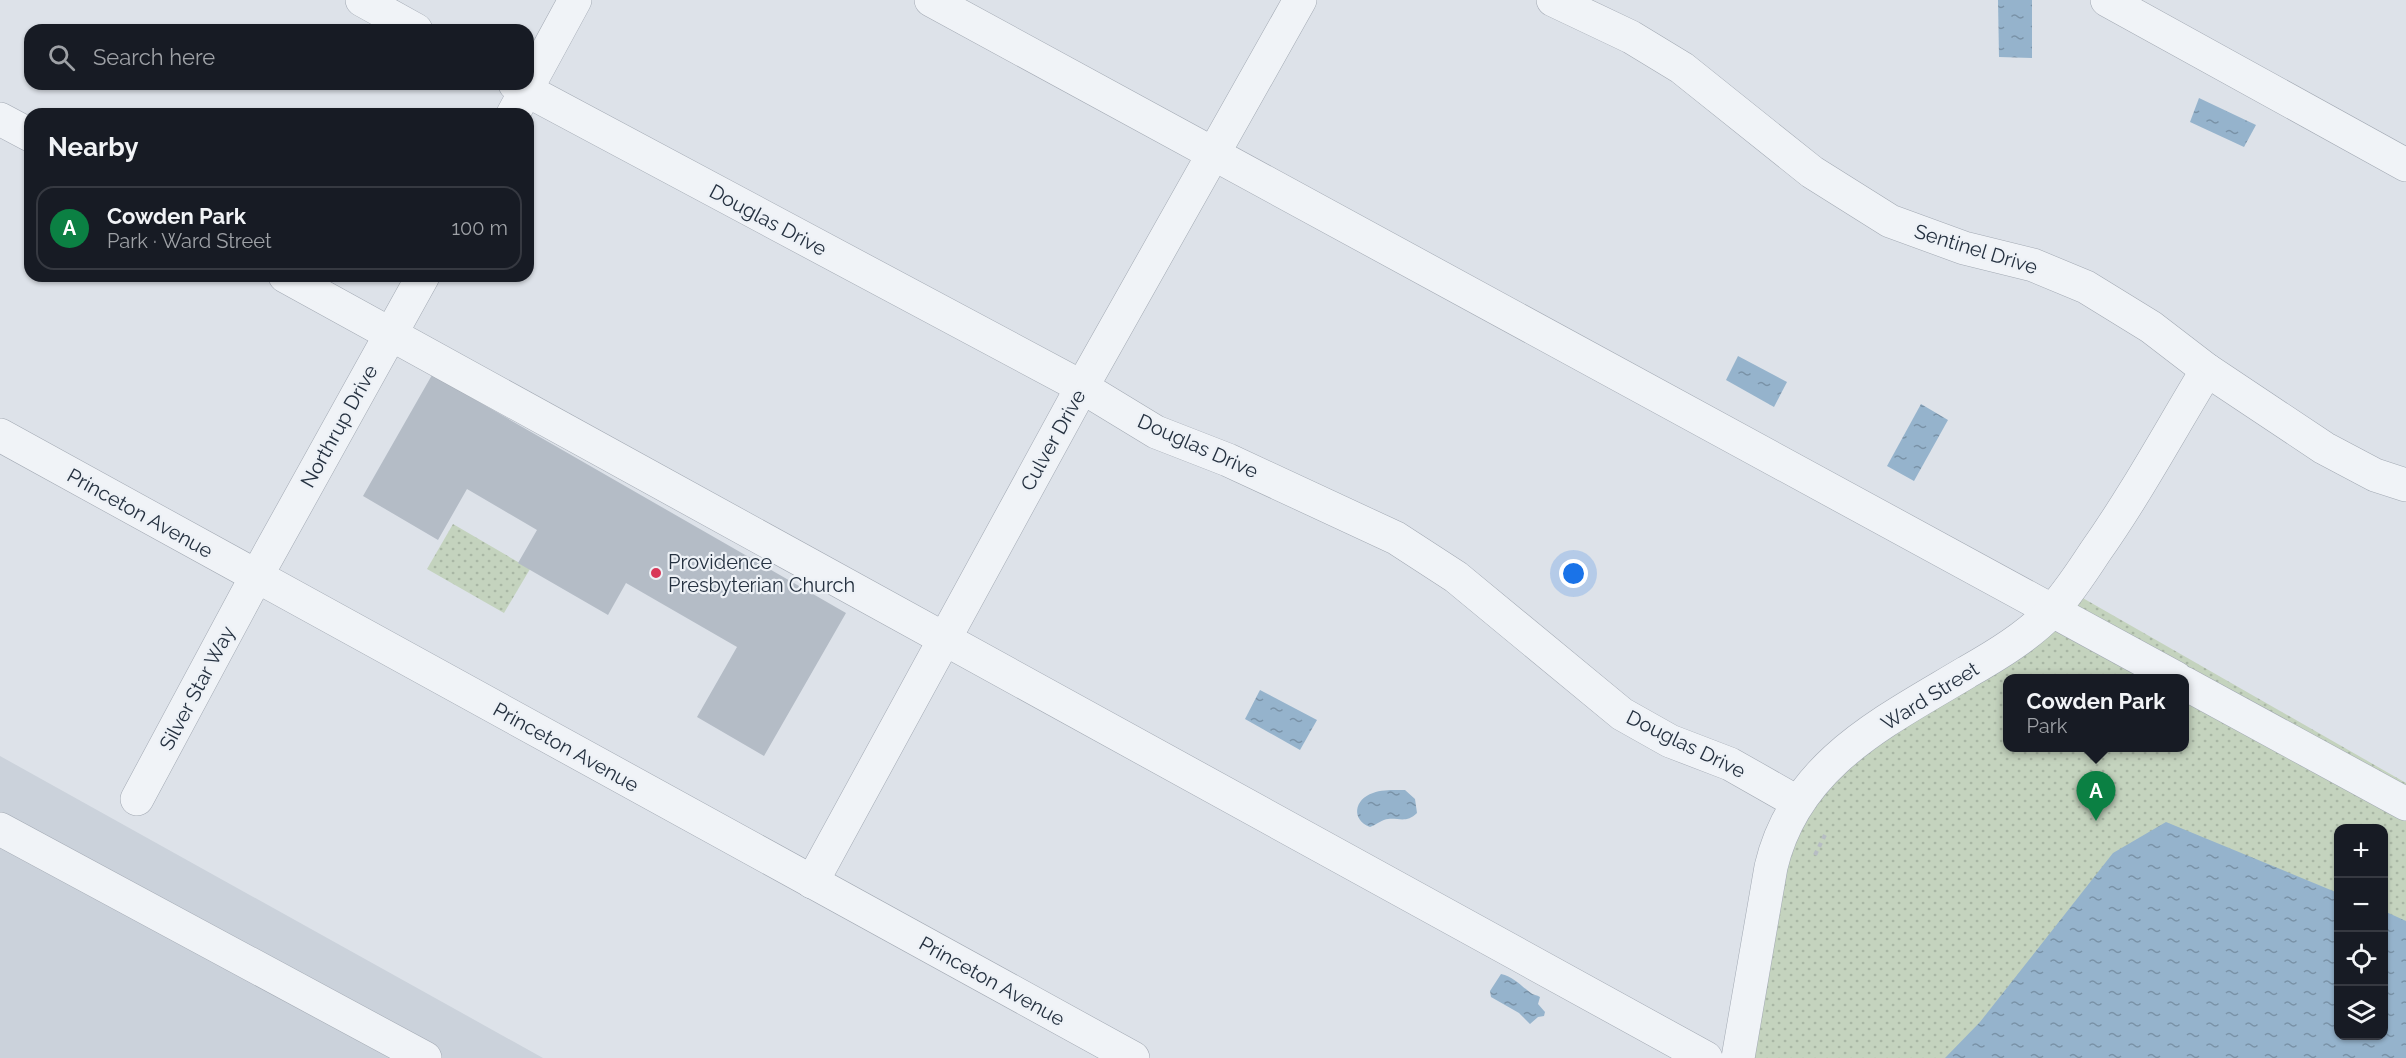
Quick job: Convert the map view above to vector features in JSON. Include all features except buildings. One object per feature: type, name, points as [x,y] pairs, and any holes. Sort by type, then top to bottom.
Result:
[{"type":"street","points":[[362,0],[405,24]]},
{"type":"street","points":[[534,69],[575,0]]},
{"type":"street","points":[[931,0],[2169,674]]},
{"type":"street","name":"Culver Drive","points":[[812,882],[1082,387],[1300,0]]},
{"type":"street","name":"Sentinel Drive","points":[[1553,0],[1631,37],[1682,68],[1812,172],[1890,221],[1964,249],[2033,265],[2086,287],[2151,327],[2207,370],[2324,448],[2374,476],[2406,485]]},
{"type":"street","points":[[2107,0],[2406,165]]},
{"type":"street","name":"Douglas Drive","points":[[518,96],[1082,387],[1156,432],[1239,465],[1396,538],[1456,577],[1622,714],[1670,741],[1730,764],[1797,802]]},
{"type":"street","points":[[0,119],[24,132]]},
{"type":"street","points":[[296,282],[1706,1058]]},
{"type":"street","name":"Northrup Drive","points":[[256,577],[420,282]]},
{"type":"street","name":"Ward Street","points":[[1738,1058],[1775,847],[1797,802],[1831,762],[1861,739],[1986,661],[2024,635],[2052,611],[2128,504],[2207,370]]},
{"type":"street","name":"Princeton Avenue","points":[[0,435],[1133,1058]]},
{"type":"street","name":"Silver Star Way","points":[[137,799],[256,577]]},
{"type":"street","points":[[2189,686],[2406,804]]},
{"type":"street","points":[[0,829],[376,1046],[425,1058]]},
{"type":"path","points":[[1814,859],[1828,828]]},
{"type":"shaded area","points":[[0,756],[543,1058],[0,1058]]},
{"type":"green space","points":[[453,524],[530,569],[504,613],[427,569]]},
{"type":"green space","points":[[2074,593],[2406,783],[2406,1058],[1739,1058],[1790,813]]},
{"type":"water","points":[[1998,0],[2032,0],[2032,58],[1999,57]]},
{"type":"water","points":[[2199,98],[2256,125],[2244,147],[2190,122]]},
{"type":"water","points":[[1738,356],[1787,382],[1774,407],[1726,380]]},
{"type":"water","points":[[1921,404],[1948,420],[1914,481],[1887,466]]},
{"type":"water","points":[[1260,690],[1317,720],[1300,750],[1245,719]]},
{"type":"water","points":[[1405,790],[1415,799],[1417,813],[1413,816],[1407,819],[1386,819],[1370,827],[1360,820],[1357,810],[1367,796],[1379,791]]},
{"type":"water","points":[[2166,822],[2334,891],[2334,1040],[2388,1040],[2388,913],[2406,921],[2406,1058],[1945,1058],[1980,1022],[2113,853]]},
{"type":"water","points":[[1501,974],[1514,979],[1532,994],[1540,997],[1538,1004],[1545,1012],[1544,1016],[1538,1017],[1530,1024],[1519,1013],[1491,997],[1490,991]]},
{"type":"place","name":"Providence Presbyterian Church","points":[[656,573]]},
{"type":"place","name":"Cowden Park","points":[[2096,821]]}]
